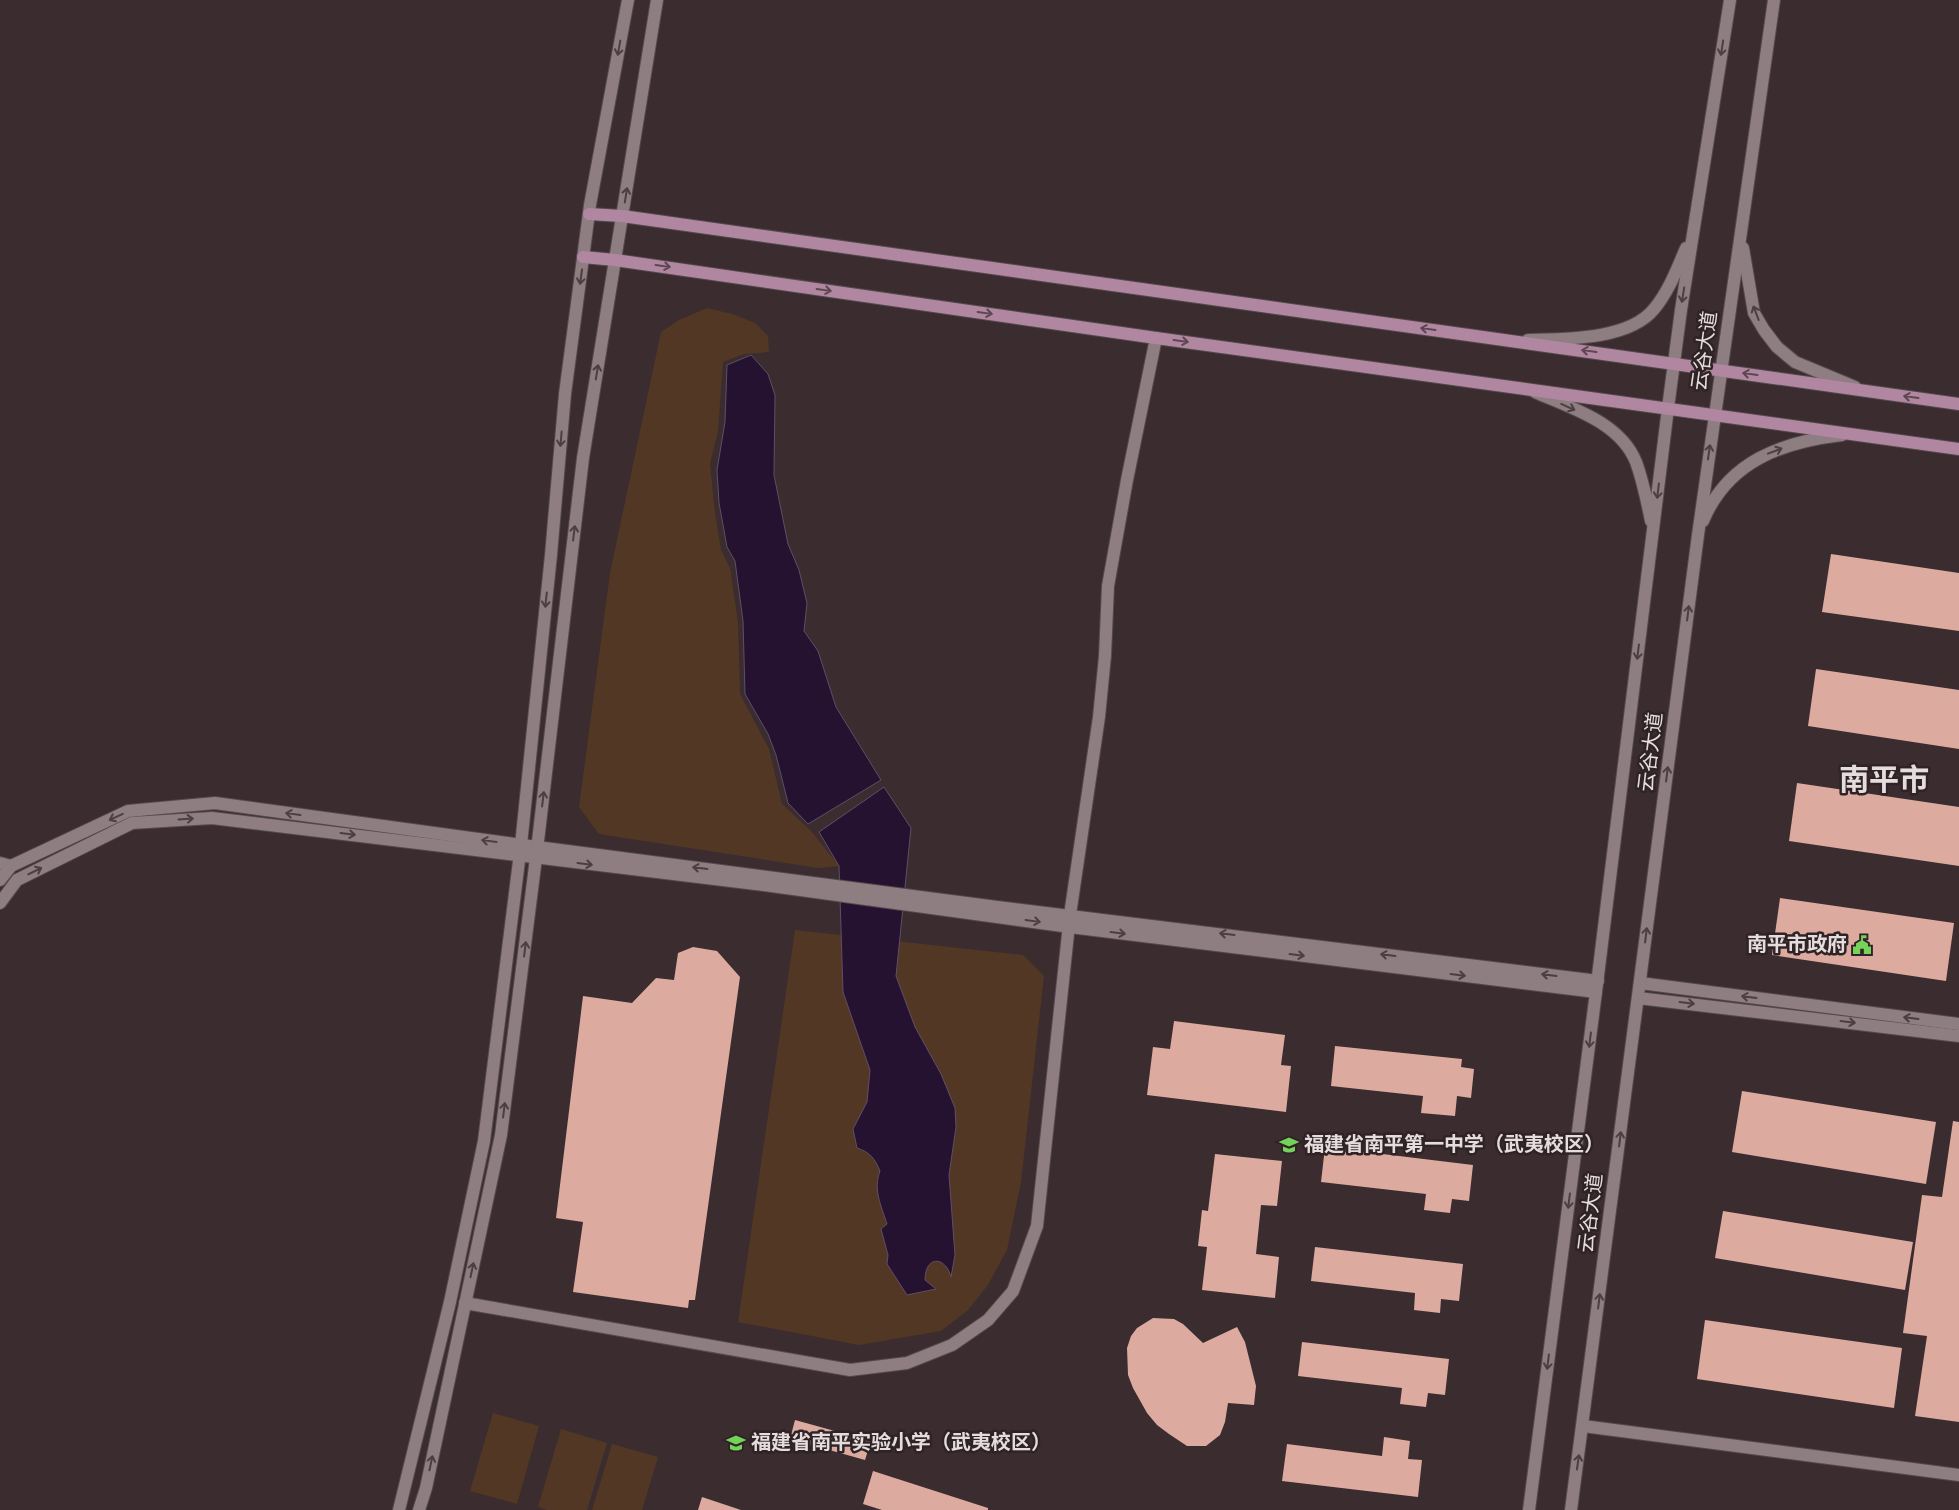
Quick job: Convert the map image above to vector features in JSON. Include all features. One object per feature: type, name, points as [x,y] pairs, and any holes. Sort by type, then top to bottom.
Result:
[{"type":"main road","points":[[399,1510],[448,1312],[484,1141],[520,850],[551,555],[565,394],[589,214],[628,0]]},
{"type":"main road","points":[[419,1510],[426,1488],[501,1134],[537,853],[583,458],[657,0]]},
{"type":"main road","name":"云谷大道","points":[[1529,1510],[1597,986],[1668,408],[1730,0]]},
{"type":"main road","name":"云谷大道","points":[[1571,1510],[1698,535],[1774,0]]},
{"type":"main road","points":[[589,214],[622,216],[1959,404]]},
{"type":"main road","points":[[1514,341],[1576,338],[1613,333],[1639,322],[1654,310],[1666,291],[1676,272],[1694,227]]},
{"type":"main road","points":[[1741,234],[1754,313],[1777,347],[1795,362],[1862,390]]},
{"type":"main road","points":[[583,257],[1959,449]]},
{"type":"main road","points":[[465,1303],[850,1370],[907,1363],[952,1345],[988,1320],[1013,1291],[1037,1226],[1070,921],[1099,717],[1105,656],[1108,586],[1156,338]]},
{"type":"main road","points":[[1523,388],[1597,421],[1617,434],[1628,447],[1635,460],[1653,531]]},
{"type":"main road","points":[[1698,535],[1715,496],[1747,464],[1780,449],[1816,438],[1850,434]]},
{"type":"main road","points":[[0,880],[5,865],[128,811],[215,803],[537,853],[1597,986]]},
{"type":"main road","points":[[0,903],[17,880],[132,823],[212,818],[520,850]]},
{"type":"main road","points":[[1640,983],[1959,1024]]},
{"type":"main road","points":[[1638,998],[1959,1036]]},
{"type":"main road","points":[[1583,1426],[1959,1475]]},
{"type":"shaded area","points":[[707,308],[732,314],[755,323],[768,336],[769,352],[744,354],[723,362],[718,431],[710,464],[721,550],[730,568],[738,622],[740,694],[769,749],[782,804],[812,832],[839,866],[818,868],[599,834],[579,807],[610,573],[661,332],[679,320]]},
{"type":"shaded area","points":[[751,355],[768,374],[775,395],[774,475],[788,544],[799,570],[807,603],[804,631],[818,651],[836,707],[881,780],[808,824],[788,803],[776,755],[768,734],[745,694],[743,621],[735,561],[727,547],[719,503],[717,470],[725,422],[727,365]]},
{"type":"shaded area","points":[[884,787],[911,828],[896,976],[915,1027],[941,1074],[955,1108],[956,1127],[949,1175],[955,1255],[951,1277],[944,1265],[936,1261],[928,1266],[925,1280],[936,1289],[907,1295],[887,1264],[888,1255],[881,1229],[887,1224],[880,1204],[877,1185],[880,1171],[872,1156],[857,1148],[853,1129],[867,1102],[870,1070],[843,992],[839,866],[819,832]]},
{"type":"shaded area","points":[[795,930],[1023,955],[1044,976],[1021,1182],[1007,1250],[988,1285],[968,1310],[941,1331],[859,1345],[738,1322]]},
{"type":"shaded area","points":[[493,1413],[539,1426],[517,1504],[470,1491]]},
{"type":"shaded area","points":[[561,1429],[607,1443],[587,1510],[547,1510],[538,1507]]},
{"type":"shaded area","points":[[612,1444],[658,1457],[642,1510],[592,1510]]},
{"type":"building","points":[[1831,554],[1959,573],[1959,631],[1822,612]]},
{"type":"building","points":[[1816,669],[1959,690],[1959,749],[1808,726]]},
{"type":"building","points":[[1797,783],[1959,807],[1959,866],[1789,841]]},
{"type":"building","name":"南平市政府","points":[[1780,898],[1954,923],[1946,981],[1772,955]]},
{"type":"building","points":[[693,947],[717,951],[740,977],[695,1300],[689,1300],[688,1308],[573,1292],[583,1222],[556,1218],[583,996],[632,1003],[656,978],[674,980],[678,953]]},
{"type":"building","points":[[1174,1021],[1285,1035],[1281,1065],[1291,1066],[1286,1112],[1147,1095],[1153,1047],[1170,1049]]},
{"type":"building","points":[[1335,1046],[1462,1059],[1461,1067],[1474,1069],[1471,1098],[1457,1096],[1455,1116],[1421,1113],[1423,1096],[1331,1086]]},
{"type":"building","points":[[1742,1091],[1936,1122],[1926,1184],[1732,1152]]},
{"type":"building","points":[[1953,1121],[1959,1122],[1959,1422],[1915,1416],[1927,1336],[1903,1333],[1922,1195],[1942,1197]]},
{"type":"building","points":[[1325,1147],[1473,1165],[1469,1201],[1452,1199],[1450,1213],[1424,1210],[1426,1194],[1321,1182]]},
{"type":"building","points":[[1215,1154],[1282,1161],[1277,1206],[1261,1205],[1256,1254],[1279,1257],[1275,1298],[1202,1290],[1207,1247],[1198,1246],[1202,1210],[1208,1211]]},
{"type":"building","points":[[1723,1211],[1913,1242],[1905,1290],[1715,1258]]},
{"type":"building","points":[[1315,1247],[1463,1264],[1459,1301],[1441,1299],[1440,1313],[1414,1310],[1415,1293],[1311,1281]]},
{"type":"building","points":[[1153,1318],[1174,1319],[1183,1324],[1203,1343],[1237,1327],[1245,1342],[1256,1386],[1254,1405],[1228,1403],[1225,1422],[1220,1435],[1206,1446],[1187,1446],[1157,1425],[1147,1413],[1133,1388],[1128,1375],[1127,1348],[1131,1336],[1137,1328]]},
{"type":"building","points":[[1705,1320],[1902,1348],[1894,1408],[1697,1379]]},
{"type":"building","points":[[1302,1342],[1449,1359],[1445,1395],[1428,1393],[1426,1407],[1400,1404],[1402,1388],[1298,1376]]},
{"type":"building","points":[[795,1420],[871,1441],[865,1460],[790,1439]]},
{"type":"building","points":[[1384,1437],[1410,1441],[1408,1459],[1422,1460],[1418,1497],[1282,1481],[1287,1444],[1382,1456]]},
{"type":"building","points":[[873,1471],[988,1508],[988,1510],[882,1510],[863,1504]]},
{"type":"building","points":[[702,1497],[741,1510],[698,1510]]},
{"type":"place","name":"南平市政府","points":[[1862,945]]},
{"type":"place","name":"福建省南平第一中学（武夷校区）","points":[[1289,1145]]},
{"type":"place","name":"福建省南平实验小学（武夷校区）","points":[[736,1443]]},
{"type":"district","name":"南平市","points":[[1884,781]]}]
